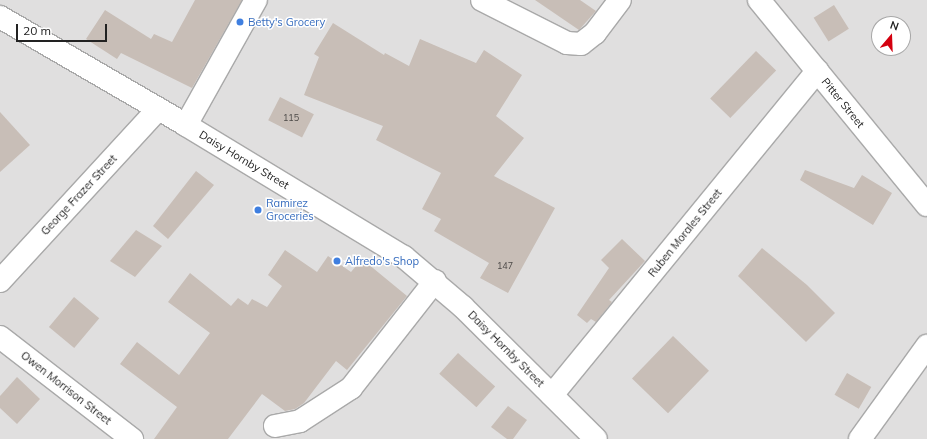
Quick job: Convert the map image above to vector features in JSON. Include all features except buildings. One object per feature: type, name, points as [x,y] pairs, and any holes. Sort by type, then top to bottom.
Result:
[{"type":"street","points":[[186,125],[256,0]]},
{"type":"street","points":[[482,0],[567,44],[581,44],[595,32],[620,0]]},
{"type":"street","name":"Pitter Street","points":[[760,0],[927,206]]},
{"type":"street","name":"Daisy Hornby Street","points":[[0,17],[186,125],[404,257],[435,281],[596,439]]},
{"type":"street","name":"Ruben Morales Street","points":[[552,395],[817,71]]},
{"type":"street","name":"George Frazer Street","points":[[0,281],[158,109]]},
{"type":"street","points":[[275,426],[300,421],[351,388],[435,281]]},
{"type":"street","name":"Owen Morrison Street","points":[[0,337],[132,439]]},
{"type":"street","points":[[860,439],[927,346]]},
{"type":"shaded area","points":[[0,0],[927,0],[927,439],[0,439]]},
{"type":"place","name":"Betty's Grocery","points":[[240,22]]},
{"type":"place","name":"Ramirez Groceries","points":[[258,210]]},
{"type":"place","name":"Alfredo's Shop","points":[[337,261]]}]
